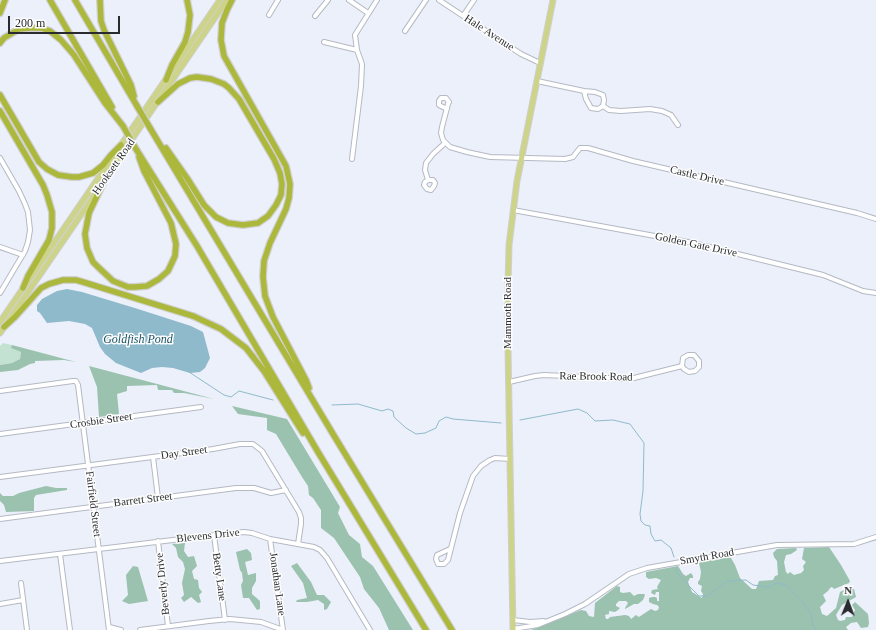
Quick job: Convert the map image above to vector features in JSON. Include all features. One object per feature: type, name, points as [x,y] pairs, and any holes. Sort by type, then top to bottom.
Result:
[{"type":"highway","points":[[0,13],[5,0]]},
{"type":"highway","points":[[50,0],[136,149],[196,246],[426,630]]},
{"type":"highway","points":[[75,0],[150,128],[452,630]]},
{"type":"highway","points":[[100,0],[100,16],[104,30],[130,85],[137,106]]},
{"type":"highway","points":[[166,80],[185,42],[188,32],[190,15],[186,0]]},
{"type":"highway","points":[[232,0],[222,23],[221,40],[224,56],[286,166],[290,184],[289,198],[286,209],[266,252],[262,277],[265,296],[273,317],[306,380],[313,400]]},
{"type":"highway","points":[[0,43],[4,38],[19,29],[41,28],[50,31],[62,40],[74,55],[105,103],[123,126]]},
{"type":"highway","points":[[158,102],[178,84],[190,78],[211,79],[230,88],[249,115],[274,159],[280,173],[282,184],[281,195],[268,216],[258,223],[243,225],[228,223],[216,217],[204,205],[166,148],[158,141]]},
{"type":"highway","points":[[0,95],[40,162],[46,169],[58,175],[79,177],[93,173],[104,165],[121,145]]},
{"type":"highway","points":[[0,111],[43,185],[48,195],[52,212],[52,228],[49,240],[28,276],[23,288]]},
{"type":"highway","points":[[106,177],[89,213],[85,234],[87,248],[98,268],[113,281],[128,287],[147,286],[159,279],[168,271],[175,256],[176,244],[171,223],[144,171],[136,149]]},
{"type":"highway","points":[[4,327],[41,288],[63,280],[76,280],[83,282],[203,320],[230,335],[252,356],[296,424],[318,452]]},
{"type":"main road","name":"Hooksett Road","points":[[0,322],[220,0]]},
{"type":"main road","name":"Hooksett Road","points":[[0,333],[227,0]]},
{"type":"main road","name":"Mammoth Road","points":[[513,630],[508,286],[509,245],[513,210],[522,158],[552,0]]},
{"type":"street","points":[[269,15],[278,0]]},
{"type":"street","points":[[315,16],[328,0]]},
{"type":"street","points":[[349,0],[368,13]]},
{"type":"street","points":[[352,159],[362,72],[361,60],[357,50],[355,35],[377,0]]},
{"type":"street","points":[[405,31],[426,0]]},
{"type":"street","name":"Hale Avenue","points":[[439,0],[521,54],[540,63]]},
{"type":"street","points":[[463,16],[474,0]]},
{"type":"street","points":[[324,42],[357,50]]},
{"type":"street","points":[[537,81],[595,92],[603,95],[603,106]]},
{"type":"street","points":[[584,91],[591,108],[598,109],[603,106]]},
{"type":"street","points":[[603,106],[609,110],[621,111],[650,109],[662,111],[671,115]]},
{"type":"street","points":[[428,180],[425,170],[426,163],[445,143],[441,133],[447,109]]},
{"type":"street","name":"Castle Drive","points":[[445,143],[454,148],[478,155],[500,158],[569,159],[573,157],[580,148],[588,148],[633,161],[857,213],[876,219]]},
{"type":"street","points":[[0,158],[19,191],[28,212],[30,230],[29,238],[22,255],[0,293]]},
{"type":"street","name":"Golden Gate Drive","points":[[513,210],[693,243],[823,275],[863,291],[876,294]]},
{"type":"street","points":[[0,247],[22,255]]},
{"type":"street","name":"Rae Brook Road","points":[[688,355],[694,355],[699,361],[699,367],[692,372],[686,371],[682,366],[683,358],[688,355]]},
{"type":"street","name":"Rae Brook Road","points":[[509,382],[544,375],[630,379],[682,366]]},
{"type":"street","name":"Fairfield Street","points":[[0,391],[76,381],[78,385],[109,629]]},
{"type":"street","name":"Crosbie Street","points":[[0,434],[201,407]]},
{"type":"street","name":"Day Street","points":[[0,477],[213,449],[240,444],[253,444],[262,451],[301,518],[298,544]]},
{"type":"street","points":[[153,457],[158,498]]},
{"type":"street","points":[[450,549],[460,513],[473,476],[481,466],[490,460],[495,458],[510,459]]},
{"type":"street","name":"Barrett Street","points":[[0,519],[236,488],[254,488],[271,493],[286,490]]},
{"type":"street","name":"Blevens Drive","points":[[0,562],[98,548],[247,532],[270,539],[317,548],[325,555],[370,630]]},
{"type":"street","name":"Betty Lane","points":[[214,535],[225,620]]},
{"type":"street","name":"Smyth Road","points":[[513,630],[538,625],[585,604],[620,580],[647,568],[777,545],[854,544],[876,537]]},
{"type":"street","name":"Jonathan Lane","points":[[270,539],[283,630]]},
{"type":"street","name":"Beverly Drive","points":[[158,542],[168,626]]},
{"type":"street","points":[[60,554],[70,630]]},
{"type":"street","points":[[21,583],[27,630]]},
{"type":"street","points":[[0,604],[23,600]]},
{"type":"street","points":[[140,630],[225,620],[260,622],[283,630]]},
{"type":"street","name":"Smyth Road","points":[[513,620],[530,622],[550,620]]},
{"type":"street","points":[[109,629],[121,630]]},
{"type":"green space","points":[[3,343],[12,345],[12,348],[21,352],[20,359],[12,363],[0,365],[0,346]]},
{"type":"green space","points":[[12,345],[76,362],[64,360],[35,361],[35,363],[18,370],[0,372],[0,365],[12,363],[20,359],[21,352],[11,348]]},
{"type":"green space","points":[[89,366],[214,399],[184,393],[174,393],[172,390],[158,390],[157,385],[127,386],[127,391],[117,394],[119,414],[99,417],[97,387]]},
{"type":"green space","points":[[232,406],[287,419],[340,507],[338,513],[349,535],[360,544],[362,557],[373,566],[413,630],[389,630],[379,608],[364,589],[360,577],[334,538],[321,528],[321,510],[313,498],[309,495],[308,486],[276,434],[267,430],[267,418],[238,414]]},
{"type":"green space","points":[[46,486],[67,488],[67,490],[36,495],[34,498],[34,511],[6,512],[4,505],[0,501],[0,493],[3,496],[13,496]]},
{"type":"green space","points":[[185,543],[184,551],[188,557],[194,556],[197,566],[192,571],[194,579],[198,580],[199,588],[202,592],[199,595],[201,602],[198,603],[191,597],[184,602],[181,598],[184,595],[182,583],[185,569],[183,562],[178,557],[176,548],[172,544]]},
{"type":"green space","points":[[829,547],[850,581],[849,583],[834,589],[832,587],[830,588],[823,595],[826,601],[820,607],[822,614],[827,616],[836,608],[840,592],[850,587],[854,589],[856,597],[842,605],[836,615],[838,620],[845,620],[846,617],[852,617],[855,610],[852,605],[855,602],[868,614],[868,627],[861,628],[857,622],[851,623],[846,627],[848,630],[531,630],[581,610],[586,611],[589,616],[594,617],[595,603],[617,586],[620,587],[620,592],[623,593],[630,592],[634,596],[638,594],[645,595],[643,600],[638,604],[634,604],[625,609],[628,603],[626,601],[619,601],[616,606],[620,608],[615,612],[609,611],[609,614],[605,615],[606,619],[625,615],[629,616],[631,619],[636,615],[639,617],[651,609],[655,611],[658,610],[659,607],[649,602],[649,598],[655,597],[657,598],[657,601],[659,601],[659,592],[656,592],[655,595],[651,593],[652,590],[658,589],[657,587],[661,580],[656,578],[649,579],[646,577],[646,572],[678,566],[686,576],[691,573],[693,578],[690,578],[688,582],[692,592],[702,598],[702,586],[698,584],[701,572],[699,563],[727,556],[731,558],[740,578],[752,589],[756,589],[759,581],[773,580],[775,576],[778,575],[777,561],[773,553],[777,549],[796,548],[797,550],[786,555],[784,562],[786,572],[788,574],[790,572],[794,575],[801,573],[804,570],[803,566],[806,562],[802,559],[804,548]]},
{"type":"green space","points":[[247,549],[251,553],[252,560],[245,562],[248,575],[256,573],[256,581],[252,588],[252,594],[260,601],[260,609],[257,610],[249,598],[243,598],[241,585],[243,581],[242,573],[236,552]]},
{"type":"green space","points":[[297,563],[311,582],[317,595],[324,595],[331,602],[327,609],[324,610],[324,604],[318,600],[296,602],[297,600],[307,598],[303,583],[291,566]]},
{"type":"green space","points":[[133,566],[138,567],[148,601],[129,604],[122,601],[128,595],[126,575]]},
{"type":"water","name":"Goldfish Pond","points":[[67,289],[138,309],[191,326],[203,332],[210,358],[205,368],[200,372],[190,373],[173,368],[162,367],[152,368],[141,373],[116,363],[105,354],[100,347],[92,328],[85,324],[69,321],[47,323],[37,311],[37,305],[42,299],[57,291]]},
{"type":"waterway","points":[[189,372],[224,395],[231,397],[239,391],[273,400]]},
{"type":"waterway","points":[[332,405],[358,404],[382,411],[388,409],[393,411],[394,417],[406,428],[416,434],[425,433],[436,428],[439,421],[446,417],[453,419],[501,423]]},
{"type":"waterway","points":[[520,420],[578,409],[587,413],[595,421],[613,420],[630,424],[644,443],[643,491],[640,514],[641,521],[645,525],[650,526],[651,534],[655,541],[661,540],[671,548],[674,557]]},
{"type":"waterway","points":[[676,570],[680,577],[699,596],[708,596],[727,581],[746,580],[753,585],[768,587],[777,583],[786,585],[802,601],[811,614],[813,626],[816,630]]}]
